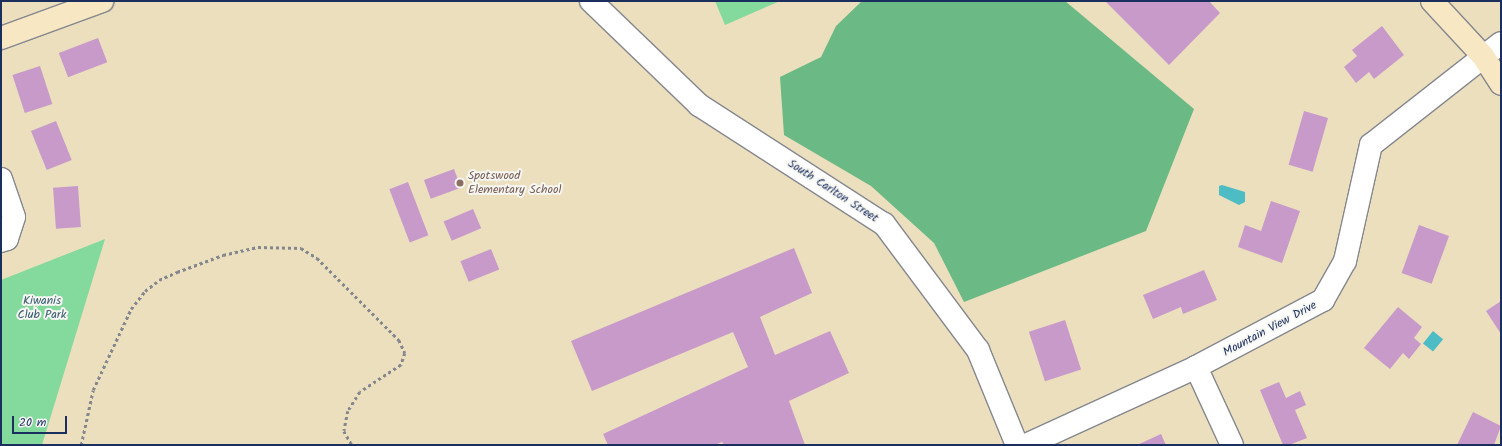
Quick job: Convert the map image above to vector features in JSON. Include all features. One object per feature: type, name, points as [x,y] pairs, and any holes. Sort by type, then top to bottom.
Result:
[{"type":"main road","points":[[1,38],[102,1]]},
{"type":"main road","points":[[1432,1],[1483,56],[1501,84]]},
{"type":"street","name":"South Carlton Street","points":[[590,1],[699,105],[884,224],[978,350],[1017,445]]},
{"type":"street","name":"South Carlton Street","points":[[598,1],[618,28]]},
{"type":"street","name":"Mountain View Drive","points":[[1026,445],[1196,367],[1323,300],[1345,261],[1370,146],[1501,43]]},
{"type":"street","points":[[1,179],[14,217],[7,239],[1,241]]},
{"type":"street","points":[[1196,367],[1232,445]]},
{"type":"path","points":[[81,445],[93,390],[131,309],[145,291],[159,280],[223,255],[252,248],[273,247],[301,248],[317,258],[399,340],[405,353],[401,365],[360,392],[348,411],[344,431],[352,445]]},
{"type":"green space","points":[[715,1],[780,1],[725,25]]},
{"type":"green space","points":[[862,1],[1065,1],[1194,109],[1146,231],[964,302],[934,243],[871,186],[784,135],[780,77],[821,57],[836,26]]},
{"type":"green space","name":"Kiwanis Club Park","points":[[105,239],[42,445],[1,445],[1,280]]},
{"type":"water","points":[[1222,185],[1245,192],[1245,202],[1239,205],[1219,195],[1219,186]]},
{"type":"water","points":[[1433,331],[1443,339],[1433,352],[1423,343]]},
{"type":"building","points":[[1105,1],[1209,1],[1220,13],[1169,65]]},
{"type":"building","points":[[1382,26],[1404,55],[1374,79],[1369,72],[1356,83],[1344,67],[1357,56],[1352,50]]},
{"type":"building","points":[[98,38],[107,62],[68,77],[59,53]]},
{"type":"building","points":[[40,66],[52,104],[25,113],[12,75]]},
{"type":"building","points":[[1304,111],[1328,118],[1313,172],[1289,165]]},
{"type":"building","points":[[56,121],[72,160],[47,170],[31,131]]},
{"type":"building","points":[[454,169],[461,188],[431,199],[424,180]]},
{"type":"building","points":[[408,182],[428,235],[410,242],[389,189]]},
{"type":"building","points":[[78,186],[81,227],[56,229],[53,188]]},
{"type":"building","points":[[1271,201],[1300,211],[1282,263],[1238,247],[1245,225],[1261,231]]},
{"type":"building","points":[[473,209],[481,228],[452,241],[444,222]]},
{"type":"building","points":[[1419,225],[1449,236],[1432,284],[1402,273]]},
{"type":"building","points":[[794,248],[812,293],[760,317],[775,355],[830,331],[849,373],[789,401],[805,445],[724,445],[722,442],[715,445],[608,445],[603,434],[748,367],[733,332],[592,391],[571,341]]},
{"type":"building","points":[[491,249],[499,269],[469,282],[460,261]]},
{"type":"building","points":[[1204,270],[1217,300],[1183,314],[1181,307],[1153,319],[1143,295]]},
{"type":"building","points":[[1501,301],[1501,334],[1486,311]]},
{"type":"building","points":[[1398,307],[1422,327],[1414,338],[1421,344],[1409,359],[1403,353],[1390,369],[1364,348]]},
{"type":"building","points":[[1065,320],[1081,369],[1045,381],[1029,332]]},
{"type":"building","points":[[1279,382],[1286,398],[1300,391],[1306,405],[1295,410],[1307,438],[1289,445],[1283,445],[1260,390]]},
{"type":"building","points":[[1473,412],[1501,426],[1494,445],[1457,445]]},
{"type":"building","points":[[1161,434],[1166,445],[1137,445]]},
{"type":"place","name":"Spotswood Elementary School","points":[[460,183]]}]
